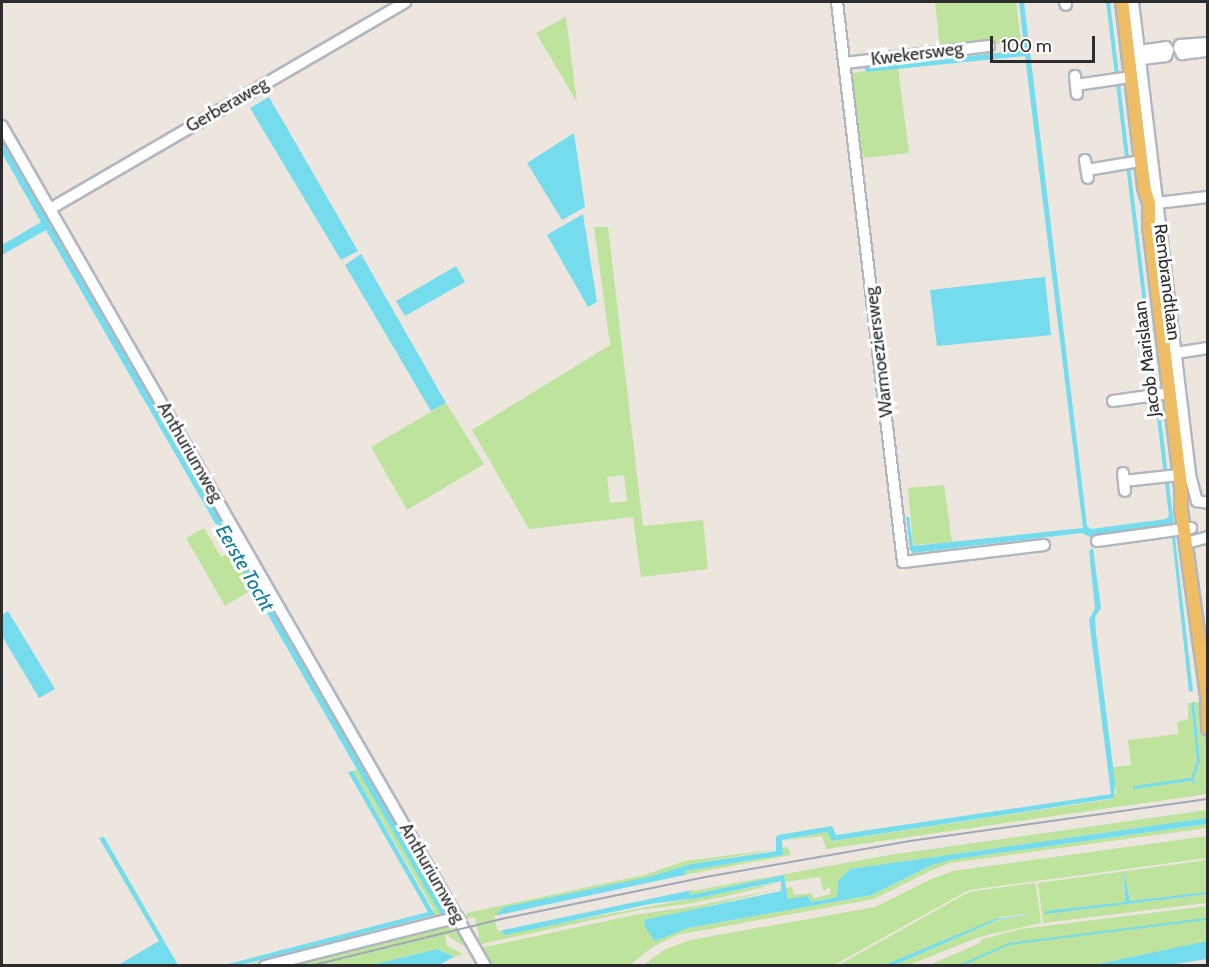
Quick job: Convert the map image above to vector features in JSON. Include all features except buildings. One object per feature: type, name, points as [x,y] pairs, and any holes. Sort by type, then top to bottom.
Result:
[{"type":"main road","name":"Jacob Marislaan","points":[[1122,2],[1122,78],[1132,163],[1149,203],[1161,395],[1170,476],[1186,495],[1193,581],[1207,697],[1208,729]]},
{"type":"street","name":"Gerberaweg","points":[[50,209],[405,2]]},
{"type":"street","name":"Warmoeziersweg","points":[[837,2],[903,561],[1044,545]]},
{"type":"street","name":"Rembrandtlaan","points":[[1133,2],[1191,479],[1203,503]]},
{"type":"street","points":[[1208,43],[1180,45],[1179,48],[1182,54],[1208,51]]},
{"type":"street","name":"Kwekersweg","points":[[845,63],[989,46]]},
{"type":"street","points":[[1076,85],[1122,78]]},
{"type":"street","name":"Anthuriumweg","points":[[2,126],[485,966]]},
{"type":"street","points":[[1086,169],[1132,163]]},
{"type":"street","points":[[1157,203],[1208,197]]},
{"type":"street","points":[[1176,352],[1208,348]]},
{"type":"street","points":[[1113,401],[1161,395]]},
{"type":"street","points":[[1124,481],[1170,476]]},
{"type":"street","points":[[1189,537],[1208,543]]},
{"type":"street","points":[[1097,541],[1208,537]]},
{"type":"street","points":[[265,966],[458,917]]},
{"type":"green space","points":[[935,2],[1016,2],[1021,41],[998,44],[990,40],[940,48]]},
{"type":"green space","points":[[566,17],[577,102],[536,33]]},
{"type":"green space","points":[[898,67],[909,153],[863,158],[852,73]]},
{"type":"green space","points":[[594,227],[608,227],[643,526],[703,520],[708,569],[641,577],[633,517],[529,529],[472,430],[610,345]],"holes":[[[624,475],[627,501],[610,503],[607,477]]]},
{"type":"green space","points":[[446,403],[484,464],[407,510],[371,447]]},
{"type":"green space","points":[[944,485],[952,542],[913,545],[908,488]]},
{"type":"green space","points":[[204,528],[221,557],[232,552],[253,589],[225,606],[186,538]]},
{"type":"green space","points":[[1194,702],[1202,702],[1208,742],[1207,794],[826,849],[822,836],[781,841],[827,832],[833,841],[1112,799],[1116,793],[1113,767],[1131,765],[1128,740],[1178,734],[1177,722],[1188,719],[1188,703],[1191,703],[1197,762],[1193,774],[1189,779],[1133,788],[1192,781],[1200,761]]},
{"type":"green space","points":[[359,770],[441,914],[446,908],[470,950],[445,934],[447,946],[463,954],[454,957],[437,949],[371,965],[241,966],[431,918],[433,908],[353,771]]},
{"type":"green space","points":[[1207,810],[1207,818],[850,869],[837,886],[837,897],[811,902],[809,897],[789,900],[786,888],[792,887],[794,895],[811,893],[814,898],[831,894],[830,887],[823,891],[820,877],[785,882],[784,875],[690,895],[685,871],[783,855],[782,848],[787,847],[791,855],[689,874],[692,891],[889,855]]},
{"type":"green space","points":[[1207,824],[1207,828],[950,863],[874,899],[677,935],[654,946],[630,965],[488,965],[480,948],[634,915],[695,906],[783,888],[643,922],[655,941],[688,928],[872,895],[930,866],[949,860]]},
{"type":"green space","points":[[1207,836],[1207,858],[969,890],[834,965],[642,966],[664,950],[690,940],[875,907],[931,879],[953,871]]},
{"type":"green space","points":[[778,849],[691,864],[641,879],[501,908],[577,920],[782,882],[736,894],[687,904],[639,910],[481,944],[473,939],[479,937],[475,917],[463,920],[462,918],[467,913],[644,875],[685,861]]},
{"type":"green space","points":[[1207,860],[1207,892],[1130,901],[1124,872],[1125,902],[1045,912],[1207,894],[1207,903],[1043,923],[1038,883]]},
{"type":"green space","points":[[1033,883],[1036,885],[1041,923],[979,937],[909,965],[895,965],[995,921],[1037,913],[1001,917],[884,965],[837,966],[969,892]]},
{"type":"green space","points":[[1207,906],[1207,941],[1093,965],[927,966],[982,942],[980,940],[1021,929]]},
{"type":"water","points":[[1019,2],[1024,2],[1087,526],[1091,529],[1166,519],[1169,516],[1106,2],[1110,2],[1174,525],[1090,537],[1082,533],[913,553],[910,550],[906,517],[909,517],[913,546],[1083,528],[1025,56],[866,72],[865,68],[1022,50],[1024,46]]},
{"type":"water","points":[[269,97],[358,251],[341,260],[250,108]]},
{"type":"water","points":[[574,133],[585,207],[562,220],[527,163]]},
{"type":"water","name":"Eerste Tocht","points":[[2,135],[446,908],[447,914],[441,915],[46,230],[2,255],[2,245],[41,222],[2,153]]},
{"type":"water","points":[[583,214],[597,302],[588,307],[547,235]]},
{"type":"water","points":[[361,254],[446,403],[431,411],[345,265]]},
{"type":"water","points":[[456,266],[465,282],[405,316],[396,301]]},
{"type":"water","points":[[1045,277],[1051,335],[937,346],[930,290]]},
{"type":"water","points":[[1172,537],[1175,537],[1193,691],[1189,692]]},
{"type":"water","points":[[1093,548],[1101,608],[1095,617],[1096,633],[1115,782],[1114,798],[832,841],[827,832],[782,840],[783,855],[685,871],[690,895],[784,875],[788,899],[808,896],[811,902],[837,897],[838,881],[850,869],[1207,818],[1207,824],[949,860],[930,866],[872,895],[688,928],[655,941],[645,927],[644,920],[781,891],[781,881],[698,898],[650,904],[506,935],[502,933],[497,913],[504,907],[648,877],[691,864],[776,851],[778,835],[832,826],[836,835],[1111,794],[1089,620],[1095,608],[1089,551]]},
{"type":"water","points":[[8,611],[55,689],[39,698],[2,636],[2,615]]},
{"type":"water","points":[[1194,702],[1200,761],[1193,781],[1207,787],[1190,781],[1133,789],[1133,786],[1191,778],[1197,761],[1191,703]]},
{"type":"water","points":[[353,771],[435,915],[241,965],[224,965],[428,912],[348,772]]},
{"type":"water","points":[[104,837],[178,965],[118,965],[159,941],[99,838]]},
{"type":"water","points":[[1124,872],[1130,901],[1207,892],[1207,894],[1045,914],[1045,911],[1125,902]]},
{"type":"water","points":[[1037,913],[997,920],[895,965],[884,965],[995,919]]},
{"type":"water","points":[[1207,941],[1207,959],[1169,965],[1093,965]]},
{"type":"water","points":[[437,949],[454,957],[439,965],[371,965]]},
{"type":"pier","points":[[689,874],[692,890],[498,931],[497,929],[494,916]]},
{"type":"waterway","points":[[959,966],[1009,944],[1208,919]]},
{"type":"railway","points":[[310,966],[501,919],[711,876],[909,841],[1208,799]]}]
